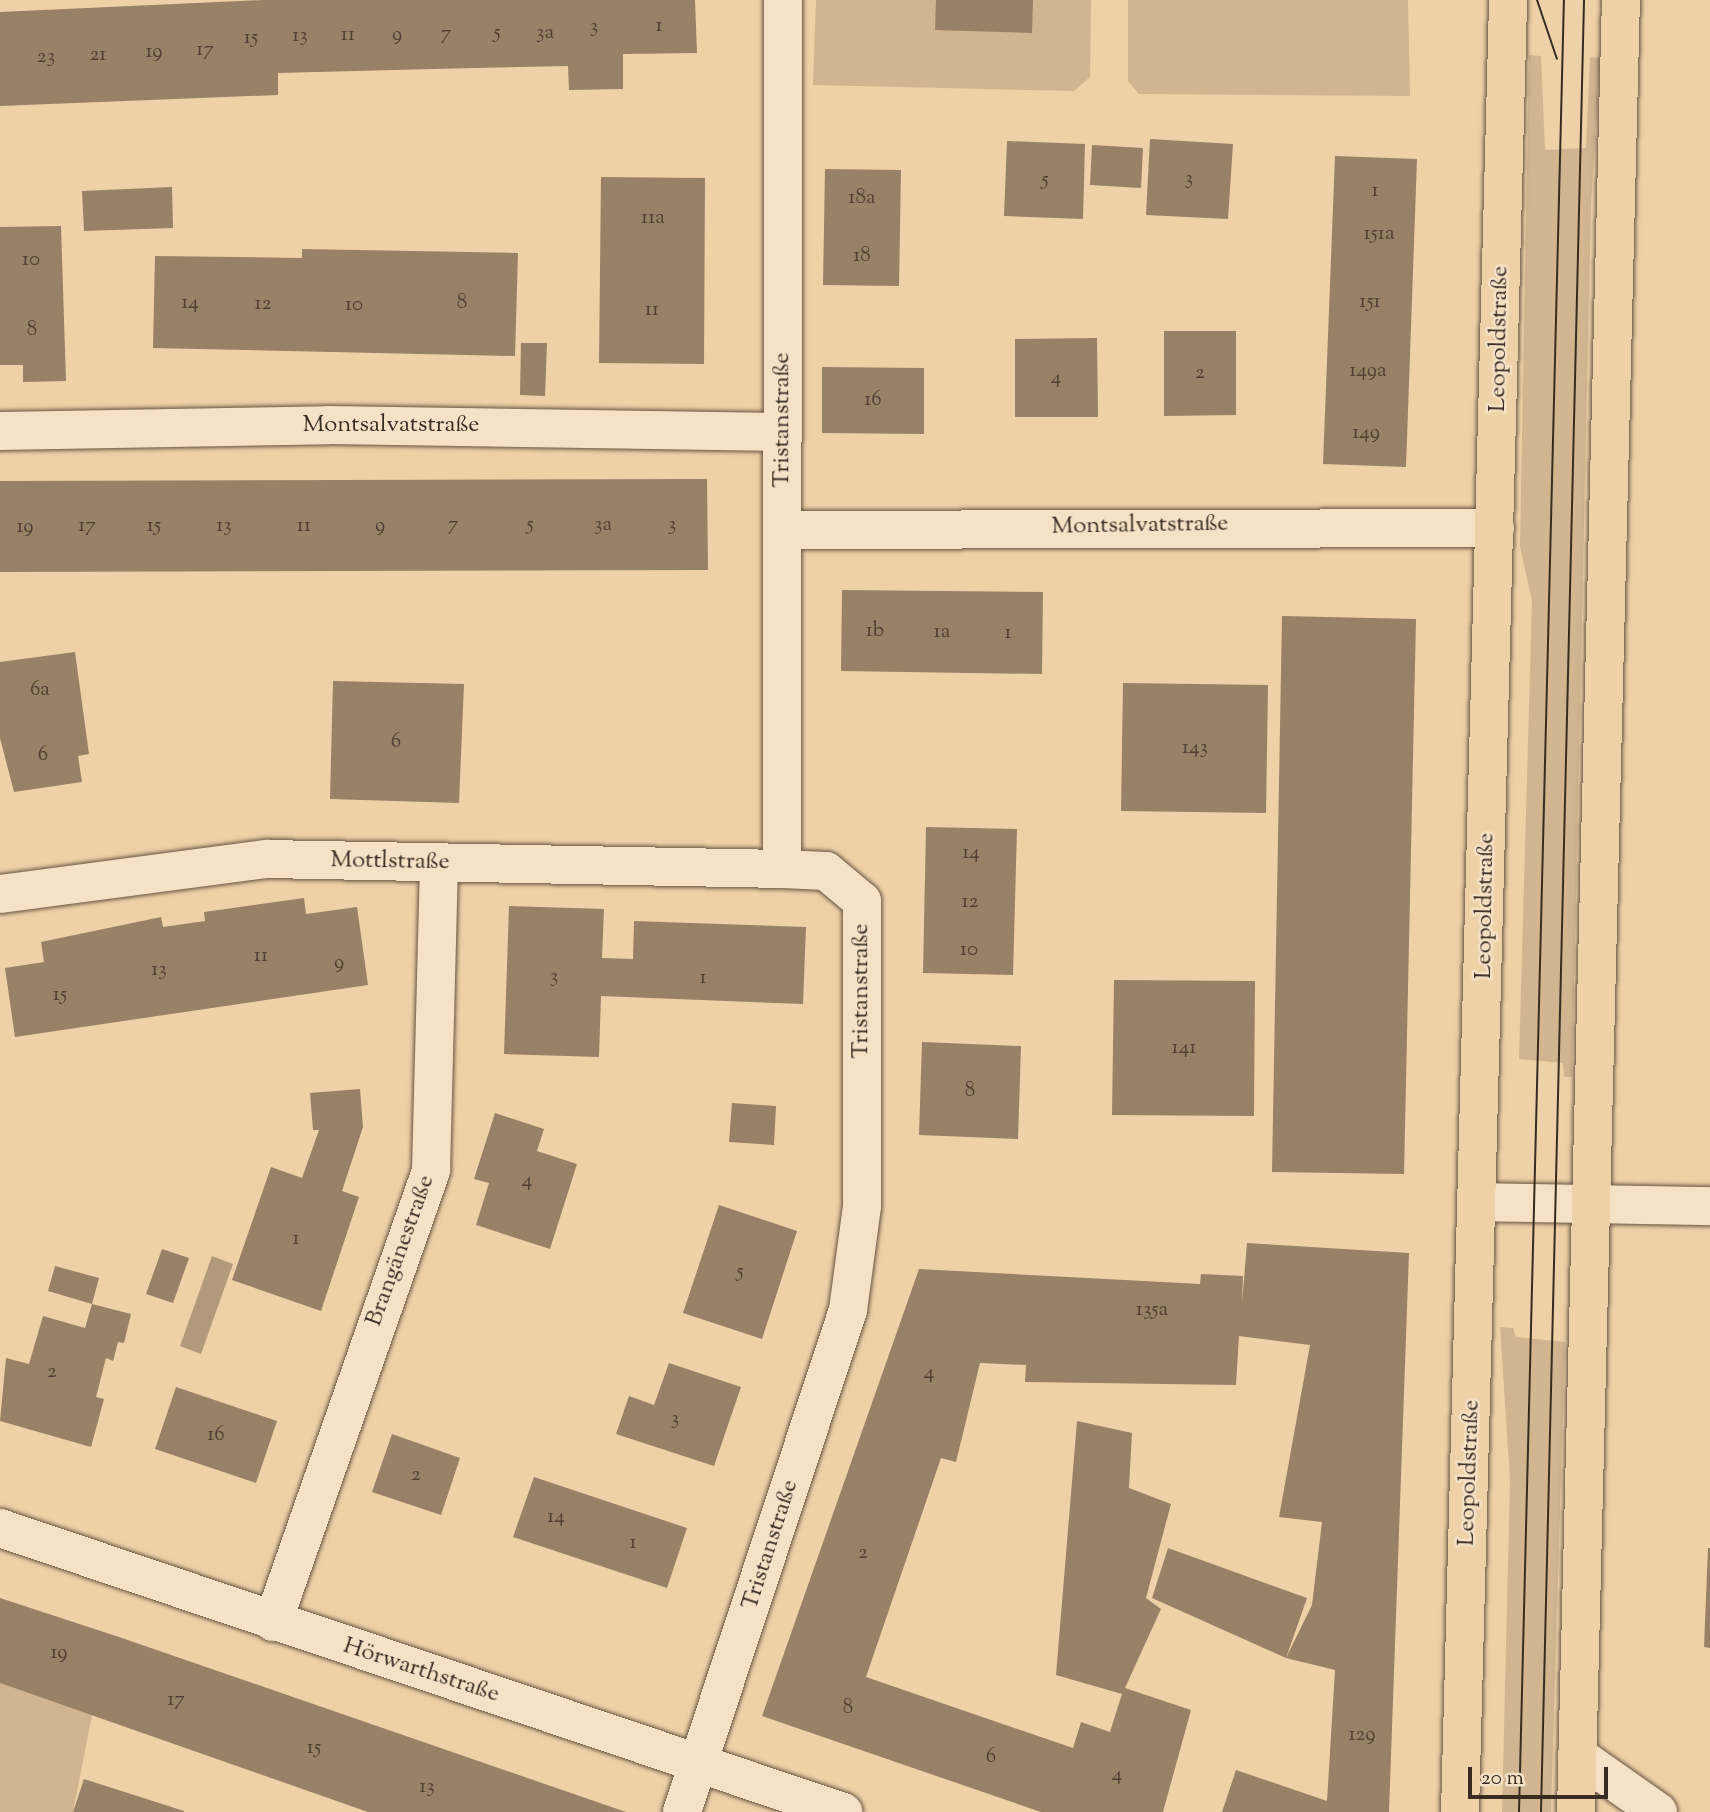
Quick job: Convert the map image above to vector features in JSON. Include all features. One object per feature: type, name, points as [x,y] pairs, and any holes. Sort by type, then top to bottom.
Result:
[{"type":"main road","name":"Leopoldstraße","points":[[1460,1812],[1508,0]]},
{"type":"main road","points":[[1576,1812],[1621,0]]},
{"type":"street","name":"Tristanstraße","points":[[699,1764],[848,1310],[862,1206],[862,901],[825,872],[782,869],[783,0]]},
{"type":"street","name":"Montsalvatstraße","points":[[0,431],[328,425],[781,432]]},
{"type":"street","name":"Montsalvatstraße","points":[[784,530],[1434,523],[1495,528]]},
{"type":"street","name":"Mottlstraße","points":[[0,894],[267,859],[782,869]]},
{"type":"street","name":"Brangänestraße","points":[[273,1622],[432,1170],[439,863]]},
{"type":"street","points":[[1478,1202],[1591,1201],[1710,1206]]},
{"type":"street","name":"Hörwarthstraße","points":[[0,1528],[843,1812]]},
{"type":"street","points":[[1577,1755],[1658,1812]]},
{"type":"street","points":[[682,1812],[699,1764]]},
{"type":"shaded area","points":[[816,0],[1091,0],[1090,77],[1074,91],[813,85]]},
{"type":"shaded area","points":[[1128,0],[1408,0],[1410,96],[1139,94],[1128,81]]},
{"type":"shaded area","points":[[1529,55],[1541,56],[1545,150],[1586,148],[1590,57],[1600,58],[1591,206],[1572,1077],[1564,1077],[1563,1063],[1519,1059],[1532,601],[1520,547]]},
{"type":"shaded area","points":[[212,1256],[233,1264],[201,1354],[180,1346]]},
{"type":"shaded area","points":[[1500,1327],[1513,1328],[1516,1337],[1565,1342],[1551,1812],[1502,1812],[1510,1480]]},
{"type":"shaded area","points":[[0,1683],[92,1715],[73,1812],[0,1812]]},
{"type":"building","points":[[264,0],[695,0],[697,53],[623,54],[623,89],[569,90],[568,66],[278,73],[278,95],[0,106],[0,12]]},
{"type":"building","points":[[936,0],[1033,0],[1032,33],[935,30]]},
{"type":"building","points":[[1150,139],[1233,144],[1228,219],[1146,215]]},
{"type":"building","points":[[1007,141],[1085,144],[1083,219],[1004,216]]},
{"type":"building","points":[[1092,145],[1143,148],[1141,188],[1090,185]]},
{"type":"building","points":[[1335,156],[1417,159],[1406,467],[1323,464]]},
{"type":"building","points":[[825,169],[901,170],[899,286],[823,285]]},
{"type":"building","points":[[601,177],[705,178],[704,364],[599,363]]},
{"type":"building","points":[[172,187],[173,228],[84,231],[82,191]]},
{"type":"building","points":[[61,226],[66,381],[23,382],[23,365],[0,365],[0,227]]},
{"type":"building","points":[[302,249],[518,253],[515,356],[153,348],[155,256],[302,258]]},
{"type":"building","points":[[1164,331],[1236,331],[1236,415],[1164,416]]},
{"type":"building","points":[[1097,338],[1098,417],[1015,417],[1015,339]]},
{"type":"building","points":[[521,343],[547,343],[545,396],[520,395]]},
{"type":"building","points":[[822,367],[924,368],[924,434],[822,433]]},
{"type":"building","points":[[707,479],[708,570],[0,572],[0,481]]},
{"type":"building","points":[[842,590],[1043,592],[1042,674],[841,671]]},
{"type":"building","points":[[1282,616],[1416,619],[1404,1174],[1272,1172]]},
{"type":"building","points":[[75,652],[89,754],[78,756],[82,782],[14,792],[0,738],[0,662]]},
{"type":"building","points":[[333,681],[464,684],[459,803],[330,799]]},
{"type":"building","points":[[1123,683],[1268,685],[1266,813],[1121,811]]},
{"type":"building","points":[[926,827],[1017,829],[1013,975],[923,973]]},
{"type":"building","points":[[304,898],[306,914],[357,907],[368,985],[15,1037],[5,968],[44,962],[41,942],[161,917],[163,927],[205,921],[204,912]]},
{"type":"building","points":[[509,906],[604,909],[602,958],[633,959],[634,921],[806,927],[803,1004],[601,996],[599,1057],[504,1054]]},
{"type":"building","points":[[1114,980],[1255,981],[1254,1116],[1112,1115]]},
{"type":"building","points":[[922,1042],[1021,1046],[1018,1139],[919,1135]]},
{"type":"building","points":[[360,1089],[363,1127],[342,1191],[359,1197],[321,1311],[232,1280],[271,1167],[302,1178],[319,1130],[313,1130],[310,1093]]},
{"type":"building","points":[[732,1103],[776,1106],[774,1145],[729,1142]]},
{"type":"building","points":[[495,1113],[544,1129],[537,1151],[577,1164],[550,1249],[476,1225],[489,1183],[474,1179]]},
{"type":"building","points":[[719,1205],[797,1231],[762,1339],[683,1313]]},
{"type":"building","points":[[1247,1243],[1409,1253],[1389,1812],[1222,1812],[1236,1770],[1327,1801],[1335,1670],[1286,1658],[1312,1605],[1322,1522],[1279,1517],[1310,1345],[1239,1336],[1236,1385],[1025,1382],[1026,1365],[980,1363],[956,1462],[941,1458],[866,1677],[1073,1748],[1081,1722],[1110,1732],[1122,1694],[1056,1675],[1077,1421],[1132,1433],[1129,1488],[1171,1504],[1146,1598],[1161,1609],[1125,1688],[1191,1710],[1163,1812],[1041,1812],[762,1716],[919,1269],[1200,1284],[1201,1274],[1243,1276],[1242,1303]]},
{"type":"building","points":[[162,1249],[189,1258],[173,1303],[146,1294]]},
{"type":"building","points":[[55,1266],[99,1278],[92,1304],[48,1291]]},
{"type":"building","points":[[92,1304],[131,1314],[124,1343],[118,1342],[113,1361],[106,1358],[96,1397],[104,1399],[91,1447],[0,1421],[6,1358],[29,1364],[43,1316],[85,1328]]},
{"type":"building","points":[[669,1363],[741,1387],[714,1466],[616,1434],[629,1396],[654,1405]]},
{"type":"building","points":[[176,1387],[277,1421],[256,1483],[155,1449]]},
{"type":"building","points":[[392,1434],[460,1458],[441,1515],[372,1492]]},
{"type":"building","points":[[534,1477],[687,1528],[667,1588],[513,1537]]},
{"type":"building","points":[[1168,1548],[1307,1598],[1286,1658],[1152,1598]]},
{"type":"building","points":[[1710,1548],[1710,1648],[1704,1647]]},
{"type":"building","points":[[0,1598],[626,1812],[368,1812],[0,1683]]},
{"type":"building","points":[[84,1779],[184,1811],[184,1812],[73,1812]]},
{"type":"tram line","points":[[1537,0],[1557,59]]},
{"type":"tram line","points":[[1519,1812],[1564,0]]},
{"type":"tram line","points":[[1541,1812],[1584,0]]}]
